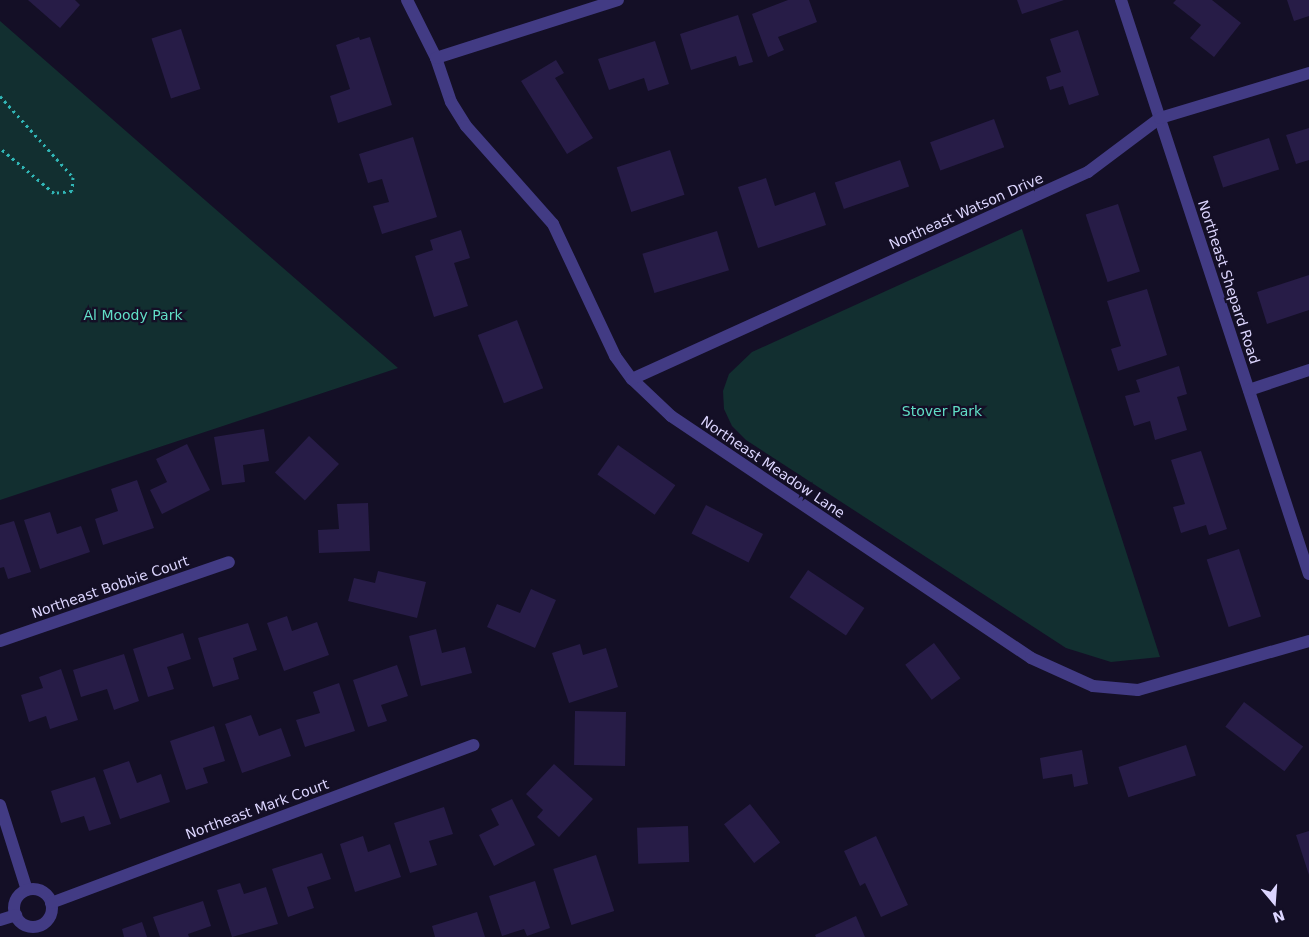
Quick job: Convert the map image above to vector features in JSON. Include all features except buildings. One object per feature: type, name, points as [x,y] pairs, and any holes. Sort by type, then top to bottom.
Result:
[{"type":"street","name":"Northeast Meadow Lane","points":[[407,0],[436,58],[451,102],[466,126],[553,224],[615,356],[632,379],[671,416],[1031,658],[1092,686],[1138,690],[1309,641]]},
{"type":"street","points":[[436,58],[618,0]]},
{"type":"street","name":"Northeast Shepard Road","points":[[1120,0],[1309,574]]},
{"type":"street","name":"Northeast Watson Drive","points":[[632,379],[1088,172],[1160,118],[1309,73]]},
{"type":"street","points":[[1249,390],[1309,370]]},
{"type":"street","name":"Northeast Bobbie Court","points":[[0,641],[229,562]]},
{"type":"street","name":"Northeast Mark Court","points":[[51,903],[473,745]]},
{"type":"street","points":[[0,805],[28,890]]},
{"type":"street","points":[[28,890],[39,890],[51,903],[51,914],[40,931],[28,926],[16,915],[15,903],[28,890]]},
{"type":"street","points":[[0,920],[16,915]]},
{"type":"path","points":[[0,96],[69,171],[75,184],[72,192],[54,193],[0,148]]},
{"type":"green space","name":"Al Moody Park","points":[[0,21],[151,153],[398,368],[0,500]]},
{"type":"green space","name":"Stover Park","points":[[1022,229],[1160,657],[1111,662],[1066,648],[746,440],[732,426],[724,409],[723,391],[729,374],[752,352]]}]
